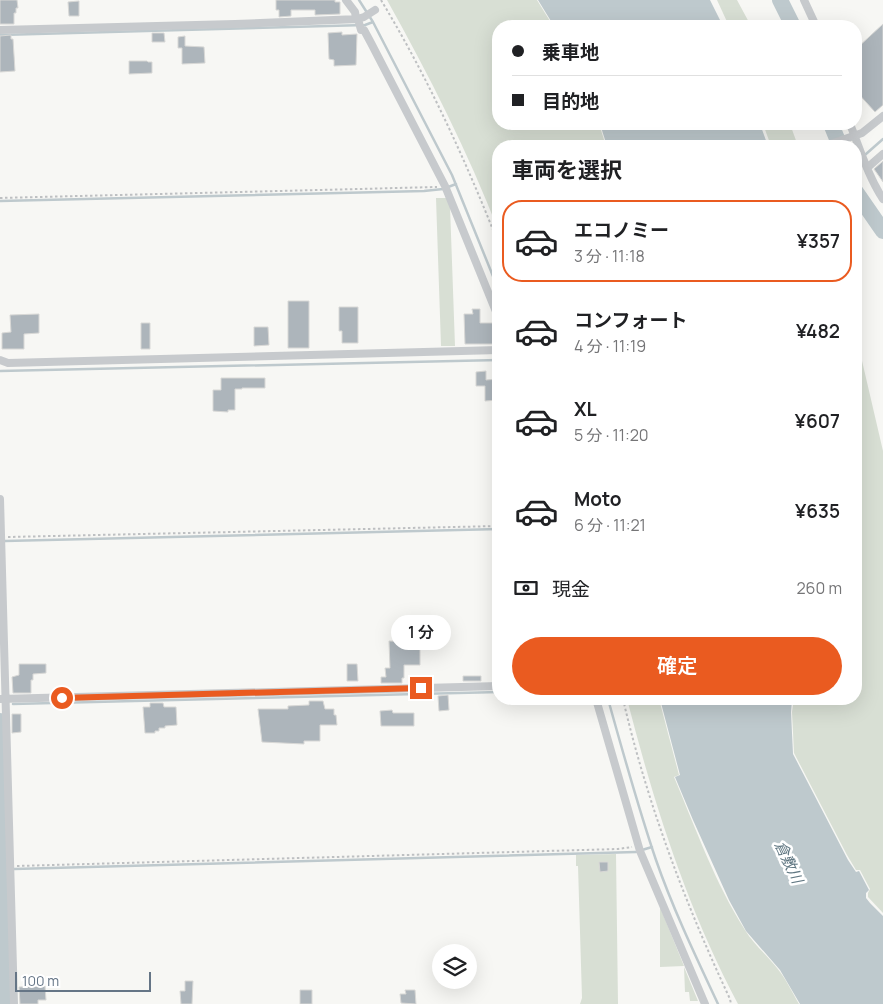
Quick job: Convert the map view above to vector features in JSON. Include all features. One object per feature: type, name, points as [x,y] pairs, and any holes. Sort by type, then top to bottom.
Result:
[{"type":"street","points":[[346,0],[360,21],[361,30],[364,30],[446,187],[492,302]]},
{"type":"street","points":[[804,0],[813,20]]},
{"type":"street","points":[[0,30],[360,21],[373,11]]},
{"type":"street","points":[[844,140],[868,130],[883,116]]},
{"type":"street","points":[[851,130],[854,140]]},
{"type":"street","points":[[866,164],[883,154]]},
{"type":"street","points":[[862,155],[871,181],[883,200]]},
{"type":"street","points":[[0,360],[8,362],[36,362],[492,350]]},
{"type":"street","points":[[0,500],[7,865],[14,1004]]},
{"type":"street","points":[[3,699],[492,686]]},
{"type":"street","points":[[598,705],[638,845],[705,1004]]},
{"type":"path","points":[[381,0],[398,28],[436,101],[475,186],[492,228]]},
{"type":"path","points":[[0,198],[446,187]]},
{"type":"path","points":[[1,535],[492,526]]},
{"type":"path","points":[[625,705],[670,858],[731,1004]]},
{"type":"path","points":[[7,865],[618,849],[638,845]]},
{"type":"shaded area","points":[[387,0],[537,0],[549,20],[492,20],[492,130],[601,130],[604,140],[492,140],[492,215],[447,114]]},
{"type":"shaded area","points":[[717,0],[737,0],[748,20],[726,20]]},
{"type":"shaded area","points":[[765,130],[792,130],[796,140],[769,140]]},
{"type":"shaded area","points":[[436,198],[449,198],[455,346],[441,346]]},
{"type":"shaded area","points":[[862,361],[883,451],[883,913],[868,897],[870,889],[860,870],[856,870],[847,855],[794,753],[793,705],[862,705]]},
{"type":"shaded area","points":[[629,705],[661,705],[679,775],[674,777],[715,875],[745,930],[780,972],[799,1004],[738,1004],[703,931],[688,893],[649,777]]},
{"type":"shaded area","points":[[616,854],[618,1004],[580,1004],[582,998],[578,866],[576,866],[576,855]]},
{"type":"shaded area","points":[[660,907],[684,966],[660,967]]},
{"type":"shaded area","points":[[684,967],[698,1001],[690,1001],[689,992],[685,992]]},
{"type":"water","points":[[538,0],[710,0],[720,20],[550,20]]},
{"type":"water","points":[[602,130],[762,130],[766,140],[605,140]]},
{"type":"water","name":"倉敷川","points":[[662,705],[792,705],[793,754],[848,860],[856,872],[859,871],[869,890],[866,893],[866,898],[883,916],[883,1004],[800,1004],[780,970],[746,931],[729,900],[675,777],[680,775]]},
{"type":"building","points":[[0,0],[17,0],[18,8],[16,8],[16,13],[14,13],[14,24],[0,24]]},
{"type":"building","points":[[276,0],[335,0],[335,2],[340,2],[340,14],[315,15],[315,10],[291,10],[291,16],[279,17],[279,10],[276,10]]},
{"type":"building","points":[[79,1],[79,16],[69,16],[68,2]]},
{"type":"building","points":[[883,24],[883,105],[875,112],[862,98],[862,43]]},
{"type":"building","points":[[342,32],[342,35],[357,34],[356,65],[334,66],[334,60],[329,59],[328,33]]},
{"type":"building","points":[[152,33],[164,33],[165,42],[152,42]]},
{"type":"building","points":[[11,35],[11,39],[13,39],[15,71],[0,72],[0,36]]},
{"type":"building","points":[[185,36],[185,46],[204,47],[205,63],[182,64],[182,48],[178,48],[178,37]]},
{"type":"building","points":[[129,61],[152,62],[152,73],[129,74]]},
{"type":"building","points":[[883,161],[883,182],[874,169]]},
{"type":"building","points":[[288,301],[309,301],[309,348],[288,348]]},
{"type":"building","points":[[339,307],[358,307],[358,343],[342,343],[342,331],[339,331]]},
{"type":"building","points":[[472,309],[480,309],[480,323],[492,323],[492,344],[465,344],[464,314],[473,314]]},
{"type":"building","points":[[39,314],[39,333],[24,334],[24,349],[2,349],[2,333],[11,332],[10,315]]},
{"type":"building","points":[[141,323],[150,323],[150,349],[141,349]]},
{"type":"building","points":[[254,327],[268,327],[269,345],[254,346]]},
{"type":"building","points":[[486,371],[486,380],[492,380],[492,400],[485,401],[485,386],[476,386],[476,372]]},
{"type":"building","points":[[221,378],[265,378],[265,388],[235,389],[235,410],[228,410],[228,412],[213,411],[213,390],[221,390]]},
{"type":"building","points":[[389,641],[420,642],[420,665],[404,665],[402,683],[381,683],[381,677],[386,677],[385,668],[390,668]]},
{"type":"building","points":[[19,664],[46,664],[46,673],[33,674],[31,693],[13,693],[12,677],[19,675]]},
{"type":"building","points":[[347,664],[357,664],[358,681],[347,681]]},
{"type":"building","points":[[463,676],[481,676],[481,681],[463,681]]},
{"type":"building","points":[[448,695],[449,710],[439,711],[438,696]]},
{"type":"building","points":[[309,701],[323,701],[325,709],[334,709],[334,715],[336,715],[337,725],[320,725],[320,741],[304,741],[304,744],[262,742],[258,709],[288,709],[288,706],[309,705]]},
{"type":"building","points":[[150,703],[163,703],[164,707],[176,707],[177,725],[159,728],[159,731],[155,731],[155,733],[145,733],[143,707],[150,707]]},
{"type":"building","points":[[392,710],[393,713],[414,713],[414,726],[381,726],[380,711]]},
{"type":"building","points":[[12,714],[21,714],[21,732],[12,733]]},
{"type":"building","points":[[599,862],[608,862],[608,871],[600,872]]},
{"type":"building","points":[[185,981],[193,981],[192,1004],[181,1004],[180,991],[185,991]]},
{"type":"building","points":[[45,986],[46,1000],[38,1000],[38,1004],[20,1004],[19,987]]},
{"type":"building","points":[[300,990],[312,990],[312,1004],[300,1004]]},
{"type":"building","points":[[405,990],[415,990],[416,1004],[401,1003],[400,994],[406,994]]},
{"type":"waterway","points":[[359,0],[373,22],[452,175],[492,274]]},
{"type":"waterway","points":[[780,0],[790,20]]},
{"type":"waterway","points":[[0,35],[365,25],[373,22]]},
{"type":"waterway","points":[[833,130],[838,140]]},
{"type":"waterway","points":[[862,156],[883,139]]},
{"type":"waterway","points":[[0,201],[424,191],[443,189],[456,184]]},
{"type":"waterway","points":[[862,201],[883,231]]},
{"type":"waterway","points":[[0,371],[492,360]]},
{"type":"waterway","points":[[5,541],[492,529]]},
{"type":"waterway","points":[[13,704],[492,692]]},
{"type":"waterway","points":[[610,705],[656,860],[677,915],[718,1004]]},
{"type":"waterway","points":[[0,721],[8,1004]]},
{"type":"waterway","points":[[642,850],[652,847]]},
{"type":"waterway","points":[[14,869],[636,852]]},
{"type":"waterway","points":[[1,869],[7,869]]},
{"type":"route","points":[[62,698],[421,688]]}]
